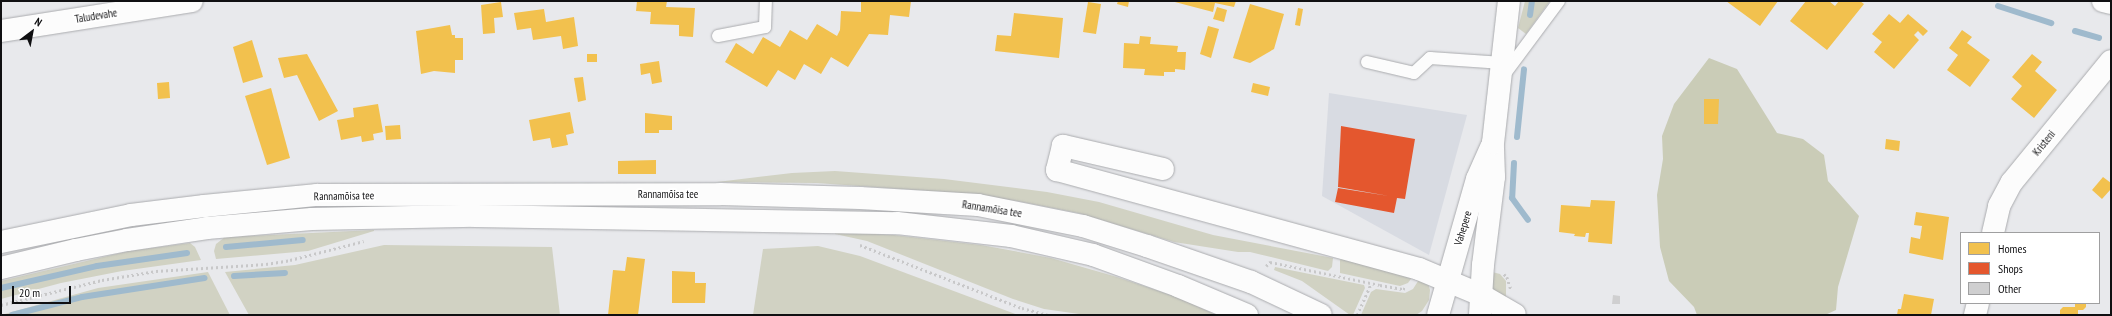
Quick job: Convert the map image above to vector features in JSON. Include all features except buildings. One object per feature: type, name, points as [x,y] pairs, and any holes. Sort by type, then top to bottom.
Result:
[{"type":"street","name":"Taludevahe","points":[[1,31],[192,1]]},
{"type":"street","name":"Vahepere","points":[[1480,305],[1494,177],[1493,143],[1510,1]]},
{"type":"street","points":[[2103,1],[2111,3]]},
{"type":"street","name":"Kristeni","points":[[1993,232],[1999,206],[2012,182],[2111,61]]},
{"type":"street","name":"Vahepere","points":[[1438,315],[1446,281],[1477,179],[1493,143]]},
{"type":"street","points":[[1163,169],[1063,146],[1057,170],[1418,269],[1446,281],[1480,305],[1515,315]]},
{"type":"street","name":"Rannamõisa tee","points":[[1,242],[131,215],[204,206],[317,196],[720,194],[860,198],[978,205],[1083,226],[1147,246],[1251,282],[1321,315]]},
{"type":"street","name":"Rannamõisa tee","points":[[1,268],[76,250],[127,240],[207,228],[312,219],[475,216],[896,223],[1011,236],[1093,255],[1178,286],[1247,315]]},
{"type":"street","points":[[1975,315],[1978,304]]},
{"type":"lane","points":[[718,36],[765,27],[766,1]]},
{"type":"lane","points":[[1367,62],[1414,73],[1430,58],[1502,71],[1559,1]]},
{"type":"path","points":[[1,305],[109,279],[156,271],[266,264],[290,260],[369,240]]},
{"type":"path","points":[[855,243],[1022,308],[1048,315]]},
{"type":"path","points":[[1260,264],[1265,266],[1270,262],[1372,284],[1403,289],[1411,286],[1418,269]]},
{"type":"path","points":[[1357,315],[1372,284]]},
{"type":"shaded area","points":[[1525,1],[1550,1],[1526,34],[1518,28]]},
{"type":"shaded area","points":[[1329,93],[1467,115],[1429,255],[1322,196]]},
{"type":"shaded area","points":[[835,171],[944,179],[1047,192],[1099,202],[1213,235],[1333,258],[1332,267],[1328,271],[1250,252],[1238,252],[1174,242],[1078,213],[1017,201],[958,193],[816,183],[717,182],[792,173]]},
{"type":"shaded area","points":[[374,230],[308,251],[216,259],[214,251],[216,244],[225,237]]},
{"type":"shaded area","points":[[835,232],[894,235],[981,245],[1051,258],[1117,277],[1180,298],[1216,315],[1086,315],[1044,309],[1013,299],[867,241],[835,234]]},
{"type":"shaded area","points":[[190,243],[195,247],[201,260],[122,271],[61,283],[1,299],[1,281],[129,251]]},
{"type":"shaded area","points":[[384,245],[552,247],[560,315],[249,315],[225,272],[295,265]]},
{"type":"shaded area","points":[[818,246],[860,256],[1018,315],[753,315],[763,249]]},
{"type":"shaded area","points":[[1343,258],[1413,276],[1408,283],[1400,286],[1340,273],[1340,260]]},
{"type":"shaded area","points":[[1275,267],[1364,285],[1365,288],[1353,315],[1350,315],[1302,281],[1274,270]]},
{"type":"shaded area","points":[[208,272],[230,315],[1,315],[98,288]]},
{"type":"shaded area","points":[[1492,272],[1500,274],[1506,281],[1506,302],[1490,289]]},
{"type":"shaded area","points":[[1420,278],[1428,283],[1430,290],[1429,300],[1422,311],[1416,315],[1361,315],[1371,292],[1376,289],[1405,293],[1413,289]]},
{"type":"green space","points":[[1709,58],[1737,69],[1777,133],[1803,139],[1824,155],[1828,181],[1859,216],[1838,287],[1836,310],[1825,315],[1697,315],[1694,307],[1669,281],[1660,247],[1657,195],[1663,159],[1662,136],[1674,104]]},
{"type":"waterway","points":[[1530,15],[1532,1]]},
{"type":"waterway","points":[[1998,6],[2051,23]]},
{"type":"waterway","points":[[2075,31],[2099,38]]},
{"type":"waterway","points":[[1517,137],[1524,69]]},
{"type":"waterway","points":[[1514,163],[1512,198],[1528,220]]},
{"type":"waterway","points":[[226,247],[303,240]]},
{"type":"waterway","points":[[1,288],[97,266],[187,253]]},
{"type":"waterway","points":[[234,276],[285,273]]},
{"type":"waterway","points":[[12,315],[82,297],[205,278]]}]
